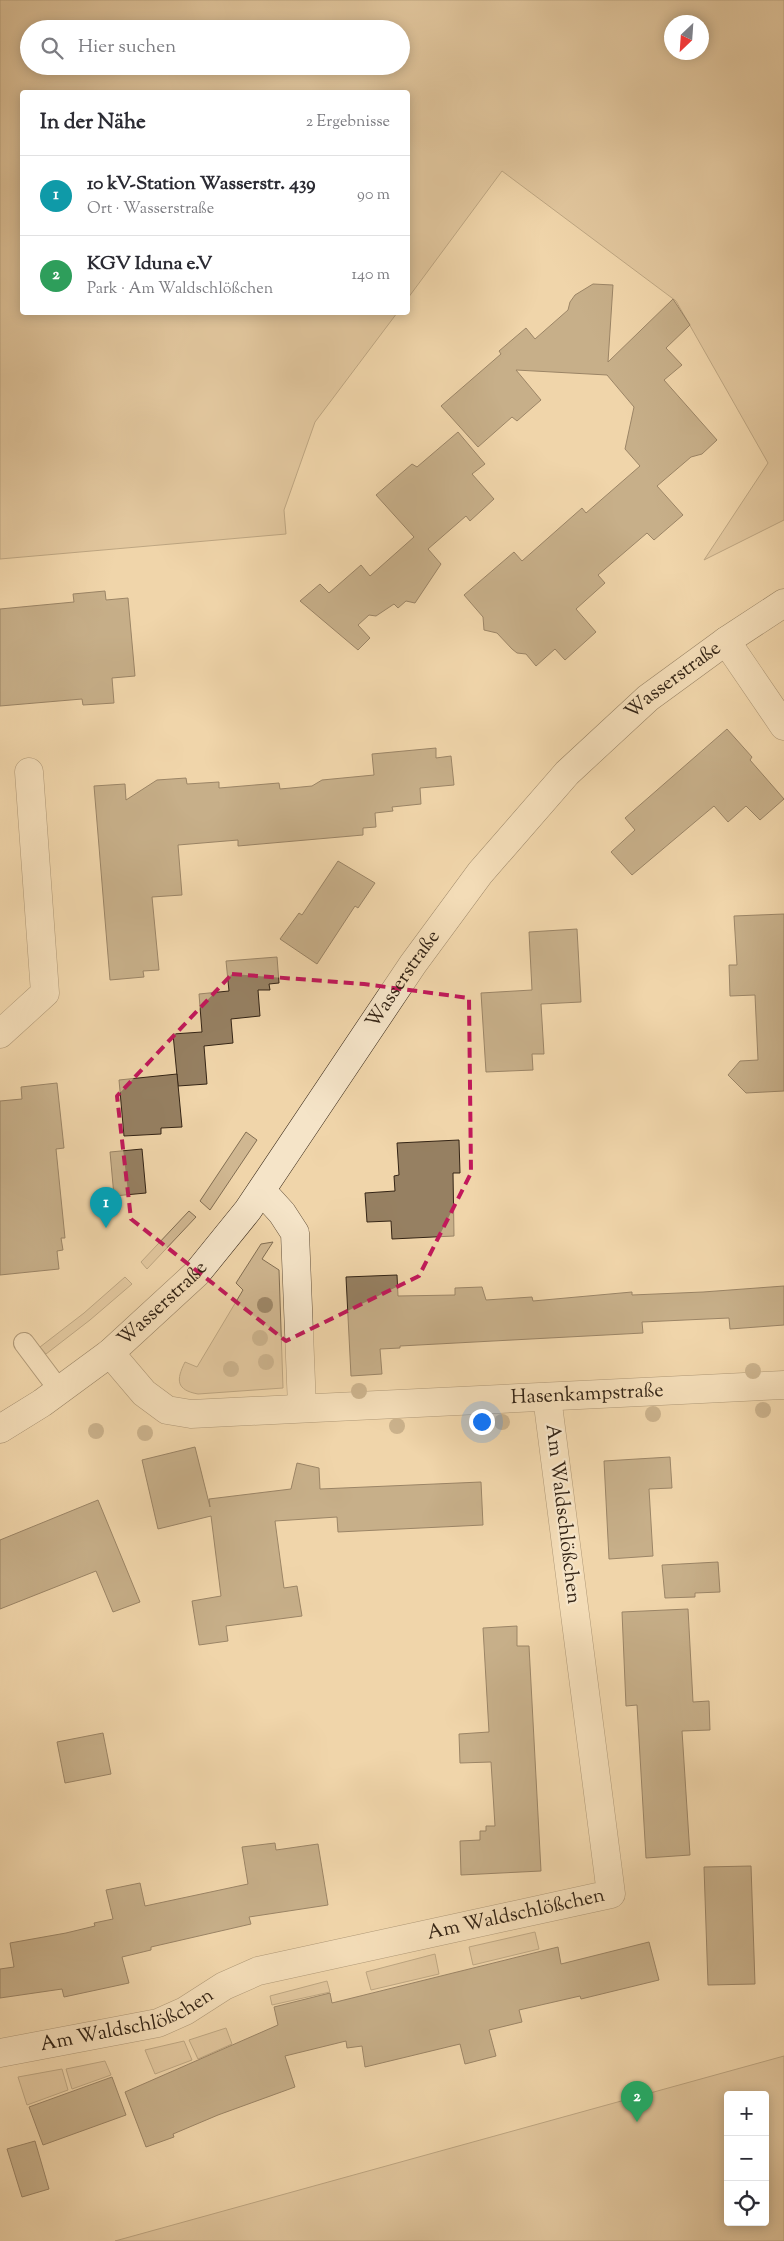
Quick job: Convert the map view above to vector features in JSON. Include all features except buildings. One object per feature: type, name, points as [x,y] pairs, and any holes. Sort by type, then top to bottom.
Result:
[{"type":"street","name":"Wasserstraße","points":[[0,1429],[60,1390],[110,1353],[196,1273],[262,1191],[413,964],[480,873],[549,793],[590,751],[648,698],[726,641],[784,603]]},
{"type":"street","points":[[726,641],[784,726]]},
{"type":"street","points":[[0,1034],[45,993],[29,772]]},
{"type":"street","points":[[262,1191],[282,1213],[295,1233],[302,1407]]},
{"type":"street","name":"Hasenkampstraße","points":[[110,1353],[144,1393],[166,1410],[191,1414],[302,1407],[547,1398],[784,1385]]},
{"type":"street","name":"Am Waldschlößchen","points":[[0,2053],[158,2023],[184,2011],[224,1986],[258,1971],[611,1894],[547,1398]]},
{"type":"lane","points":[[24,1344],[60,1390]]},
{"type":"highlighted area","points":[[232,974],[364,984],[469,998],[471,1173],[419,1276],[286,1341],[131,1219],[117,1096]]},
{"type":"shaded area","points":[[0,0],[784,0],[784,520],[704,560],[768,463],[676,301],[502,171],[410,295],[410,90],[20,90],[20,315],[395,315],[315,422],[284,510],[286,534],[0,559]]},
{"type":"shaded area","points":[[246,1132],[257,1140],[210,1210],[200,1201]]},
{"type":"shaded area","points":[[189,1211],[196,1217],[147,1269],[141,1262]]},
{"type":"shaded area","points":[[273,1242],[262,1259],[279,1270],[283,1388],[198,1394],[185,1390],[179,1379],[185,1362],[197,1367],[243,1290],[236,1283],[261,1244]]},
{"type":"shaded area","points":[[125,1277],[132,1284],[46,1354],[40,1347],[84,1313]]},
{"type":"shaded area","points":[[535,1932],[539,1949],[473,1965],[469,1947]]},
{"type":"shaded area","points":[[435,1954],[439,1974],[371,1990],[366,1972]]},
{"type":"shaded area","points":[[327,1981],[330,1992],[272,2005],[270,1996]]},
{"type":"shaded area","points":[[226,2028],[232,2044],[198,2059],[189,2040]]},
{"type":"shaded area","points":[[184,2041],[192,2060],[155,2074],[145,2050]]},
{"type":"shaded area","points":[[784,2056],[784,2241],[115,2241]]},
{"type":"shaded area","points":[[105,2061],[111,2075],[72,2089],[66,2069]]},
{"type":"shaded area","points":[[62,2069],[68,2090],[27,2105],[18,2077]]},
{"type":"place","name":"10 kV-Station Wasserstr. 439","points":[[106,1228]]},
{"type":"place","name":"KGV Iduna e.V","points":[[637,2122]]}]
